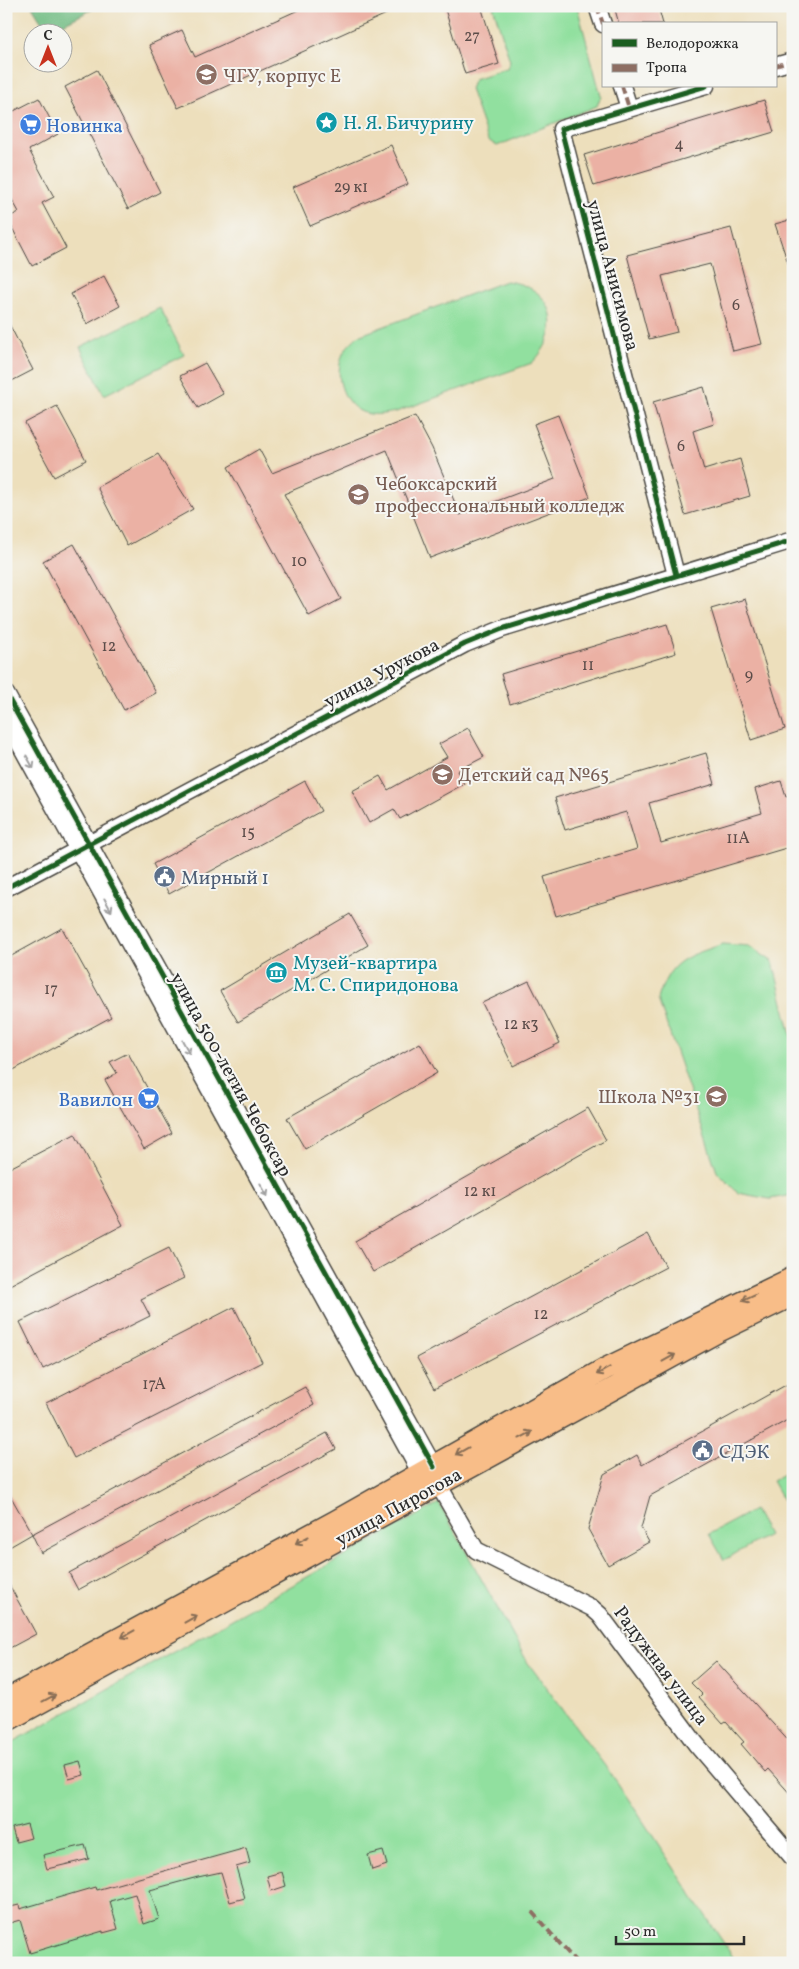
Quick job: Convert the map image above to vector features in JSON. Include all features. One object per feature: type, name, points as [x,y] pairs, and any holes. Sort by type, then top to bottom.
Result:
[{"type":"main road","name":"улица Пирогова","points":[[6,1721],[100,1660],[431,1475],[605,1369],[793,1278]]},
{"type":"main road","name":"улица Пирогова","points":[[431,1475],[793,1295]]},
{"type":"main road","name":"улица Пирогова","points":[[6,1700],[100,1660]]},
{"type":"street","points":[[597,6],[602,22]]},
{"type":"street","points":[[776,66],[793,61]]},
{"type":"street","points":[[623,88],[629,108]]},
{"type":"street","name":"улица Анисимова","points":[[676,575],[561,129],[699,88]]},
{"type":"street","name":"улица Урукова","points":[[6,888],[465,644],[502,629],[793,540]]},
{"type":"street","name":"улица 500-летия Чебоксар","points":[[6,694],[82,846]]},
{"type":"street","name":"улица 500-летия Чебоксар","points":[[6,720],[82,846],[351,1334],[431,1475]]},
{"type":"street","name":"Радужная улица","points":[[431,1475],[476,1550],[592,1608],[600,1615],[696,1744],[793,1858]]},
{"type":"green space","points":[[32,6],[99,6],[67,22],[42,22]]},
{"type":"green space","points":[[493,6],[577,6],[601,96],[597,106],[497,146],[488,140],[470,89],[474,79],[507,68],[510,61]]},
{"type":"green space","points":[[506,281],[523,285],[536,292],[545,301],[550,312],[552,324],[549,337],[543,350],[532,363],[396,412],[367,414],[358,410],[346,398],[340,382],[340,365],[345,350],[358,336]]},
{"type":"green space","points":[[160,308],[184,355],[104,395],[80,347]]},
{"type":"green space","points":[[723,944],[749,946],[773,962],[793,1044],[793,1195],[770,1199],[738,1193],[717,1172],[658,999],[668,975],[681,961],[699,952]]},
{"type":"green space","points":[[793,1470],[793,1518],[772,1481]]},
{"type":"green space","points":[[439,1503],[528,1663],[617,1782],[737,1963],[6,1963],[6,1746]]},
{"type":"green space","points":[[754,1510],[768,1535],[724,1560],[709,1534]]},
{"type":"building","name":"ЧГУ, корпус Е","points":[[307,6],[404,6],[178,108],[149,45],[182,30],[195,57]]},
{"type":"building","points":[[444,6],[481,6],[499,64],[465,74]]},
{"type":"building","points":[[614,6],[658,6],[662,22],[618,22]]},
{"type":"building","points":[[97,70],[160,192],[128,209],[65,87]]},
{"type":"building","points":[[39,98],[58,134],[29,150],[54,197],[42,203],[66,248],[32,266],[7,218],[19,212],[6,189],[6,115]]},
{"type":"building","points":[[764,100],[774,132],[594,186],[584,155]]},
{"type":"building","points":[[391,145],[408,184],[310,226],[293,187]]},
{"type":"building","points":[[793,219],[793,269],[790,269],[775,224]]},
{"type":"building","points":[[731,228],[762,344],[733,351],[710,264],[662,276],[677,332],[649,339],[627,255]]},
{"type":"building","points":[[104,276],[120,306],[87,324],[71,294]]},
{"type":"building","points":[[6,318],[33,370],[6,384]]},
{"type":"building","points":[[205,363],[223,394],[198,408],[180,376]]},
{"type":"building","points":[[704,387],[714,424],[693,431],[704,470],[740,459],[750,496],[685,515],[653,402]]},
{"type":"building","points":[[57,406],[86,460],[54,477],[25,423]]},
{"type":"building","points":[[558,415],[590,497],[430,558],[387,450],[284,494],[341,599],[309,616],[228,467],[259,449],[272,473],[415,416],[432,448],[460,515],[555,479],[534,424]]},
{"type":"building","points":[[158,454],[193,509],[127,546],[97,487]]},
{"type":"building","points":[[74,544],[156,693],[124,710],[43,561]]},
{"type":"building","points":[[745,599],[785,729],[751,740],[711,609]]},
{"type":"building","points":[[667,624],[676,653],[510,704],[501,674]]},
{"type":"building","points":[[468,728],[484,757],[457,771],[464,784],[400,819],[394,809],[369,823],[352,791],[380,776],[388,790],[447,757],[439,744]]},
{"type":"building","points":[[706,753],[715,784],[649,803],[661,843],[762,813],[755,789],[781,781],[786,797],[793,795],[793,846],[556,916],[544,877],[637,849],[626,812],[565,830],[555,798]]},
{"type":"building","points":[[305,781],[321,811],[169,894],[153,864]]},
{"type":"building","points":[[350,914],[368,945],[238,1022],[220,991]]},
{"type":"building","points":[[62,928],[111,1017],[6,1074],[6,959]]},
{"type":"building","points":[[529,981],[560,1043],[513,1066],[482,1003]]},
{"type":"building","points":[[420,1043],[437,1073],[305,1149],[287,1118]]},
{"type":"building","points":[[128,1053],[172,1133],[144,1149],[105,1080],[117,1073],[110,1062]]},
{"type":"building","points":[[588,1108],[606,1140],[373,1272],[355,1241]]},
{"type":"building","points":[[75,1134],[123,1225],[6,1287],[6,1170]]},
{"type":"building","points":[[648,1234],[666,1267],[434,1389],[417,1358]]},
{"type":"building","points":[[169,1248],[184,1278],[141,1299],[150,1316],[43,1369],[20,1322]]},
{"type":"building","points":[[234,1307],[262,1362],[74,1458],[46,1403]]},
{"type":"building","points":[[793,1381],[793,1417],[650,1496],[641,1528],[649,1542],[608,1565],[588,1529],[604,1474],[637,1455],[642,1465]]},
{"type":"building","points":[[305,1387],[314,1405],[41,1553],[32,1534]]},
{"type":"building","points":[[327,1433],[336,1449],[78,1590],[69,1573]]},
{"type":"building","points":[[6,1488],[32,1534],[6,1549]]},
{"type":"building","points":[[6,1579],[36,1634],[6,1650]]},
{"type":"building","points":[[716,1661],[793,1746],[793,1797],[768,1769],[765,1772],[741,1744],[744,1742],[726,1722],[723,1724],[699,1697],[702,1694],[691,1683]]},
{"type":"building","points":[[80,1761],[84,1775],[69,1779],[65,1765]]},
{"type":"building","points":[[27,1824],[31,1838],[16,1842],[12,1828]]},
{"type":"building","points":[[85,1845],[89,1859],[47,1869],[43,1855]]},
{"type":"building","points":[[246,1848],[250,1863],[236,1867],[245,1898],[230,1902],[221,1872],[198,1877],[150,1890],[159,1919],[144,1924],[135,1894],[110,1901],[118,1929],[103,1933],[103,1931],[30,1953],[20,1920],[6,1924],[6,1908],[19,1905],[20,1909],[95,1887],[96,1890]]},
{"type":"building","points":[[383,1851],[387,1865],[372,1870],[368,1855]]},
{"type":"building","points":[[282,1872],[286,1886],[271,1891],[267,1876]]},
{"type":"marked path","points":[[597,6],[602,22]]},
{"type":"marked path","points":[[776,66],[793,61]]},
{"type":"marked path","points":[[623,88],[629,108]]},
{"type":"marked path","points":[[532,1912],[577,1963]]},
{"type":"cycle path","points":[[676,575],[561,129],[699,88]]},
{"type":"cycle path","points":[[6,888],[465,644],[502,629],[793,540]]},
{"type":"cycle path","points":[[6,694],[434,1467]]},
{"type":"place","name":"ЧГУ, корпус Е","points":[[207,75]]},
{"type":"place","name":"Н. Я. Бичурину","points":[[327,122]]},
{"type":"place","name":"Новинка","points":[[30,125]]},
{"type":"place","name":"Чебоксарский профессиональный колледж","points":[[359,494]]},
{"type":"place","name":"Детский сад №65","points":[[442,774]]},
{"type":"place","name":"Мирный 1","points":[[165,877]]},
{"type":"place","name":"Музей-квартира М. С. Спиридонова","points":[[277,973]]},
{"type":"place","name":"Школа №31","points":[[716,1096]]},
{"type":"place","name":"Вавилон","points":[[149,1099]]},
{"type":"place","name":"СДЭК","points":[[703,1451]]}]
